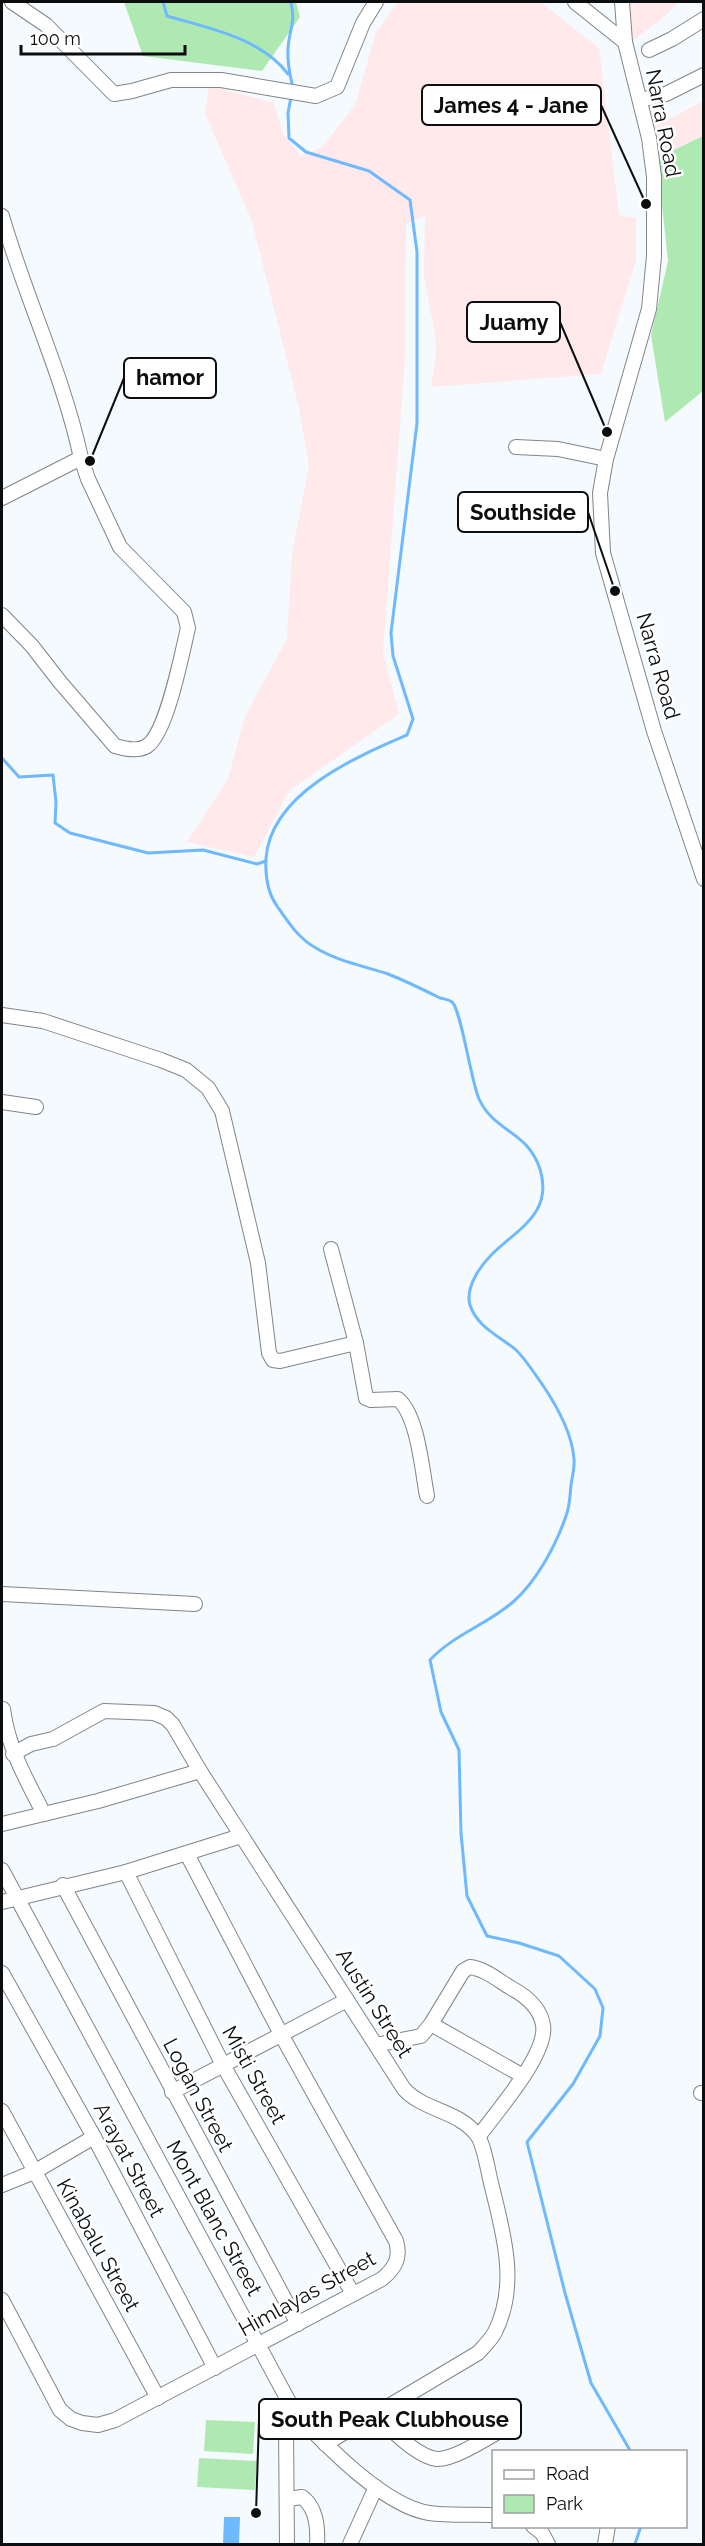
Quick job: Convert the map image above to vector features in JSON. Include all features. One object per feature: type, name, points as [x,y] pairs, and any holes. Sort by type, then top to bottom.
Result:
[{"type":"street","points":[[12,2],[46,25],[114,94],[132,92],[171,80],[221,80],[316,96],[337,87],[363,22],[376,2]]},
{"type":"street","points":[[575,2],[625,42]]},
{"type":"street","name":"Narra Road","points":[[622,2],[625,42],[649,138],[654,177],[654,256],[649,309],[606,459],[600,493],[603,554],[654,731],[704,879]]},
{"type":"street","points":[[649,50],[704,19]]},
{"type":"street","points":[[640,100],[666,94],[704,75]]},
{"type":"street","points":[[2,216],[10,244],[56,368],[88,479],[120,547],[184,612],[188,621],[167,709],[149,745],[139,748],[115,746],[32,646],[2,615]]},
{"type":"street","points":[[516,447],[558,449],[606,459]]},
{"type":"street","points":[[2,498],[81,458]]},
{"type":"street","points":[[2,1015],[43,1021],[161,1060],[186,1070],[208,1088],[222,1111],[258,1263],[269,1353],[273,1360],[280,1361],[356,1343]]},
{"type":"street","points":[[2,1102],[36,1107]]},
{"type":"street","points":[[332,1249],[356,1343],[366,1398],[371,1400],[398,1399],[406,1406],[412,1423],[427,1496]]},
{"type":"street","points":[[2,1593],[195,1604]]},
{"type":"street","points":[[3,1709],[6,1733],[13,1754],[44,1814]]},
{"type":"street","name":"Austin Street","points":[[13,1754],[31,1744],[53,1739],[104,1711],[154,1713],[166,1718],[173,1725],[241,1836],[404,2089],[412,2098],[464,2121],[479,2136]]},
{"type":"street","points":[[2,1824],[200,1771]]},
{"type":"street","points":[[2,1902],[126,1872],[241,1836]]},
{"type":"street","name":"Himlayas Street","points":[[2,2300],[60,2410],[71,2419],[98,2424],[115,2420],[382,2279],[392,2271],[398,2260],[399,2250],[396,2241],[282,2036],[187,1854]]},
{"type":"street","name":"Mont Blanc Street","points":[[2,1870],[295,2413],[326,2444],[376,2487],[417,2510],[431,2514],[492,2515]]},
{"type":"street","name":"Misti Street","points":[[126,1872],[223,2065],[353,2294]]},
{"type":"street","name":"Logan Street","points":[[63,1886],[298,2324]]},
{"type":"street","points":[[326,2444],[477,2353],[494,2334],[503,2310],[508,2280],[506,2246],[479,2136],[539,2050],[543,2036],[543,2024],[533,2003],[525,1996],[483,1971],[470,1967],[463,1971],[431,2024],[421,2036],[376,2045]]},
{"type":"street","name":"Arayat Street","points":[[2,1973],[93,2136],[215,2368]]},
{"type":"street","points":[[172,2092],[347,2000]]},
{"type":"street","points":[[431,2024],[523,2076]]},
{"type":"street","name":"Kinabalu Street","points":[[2,2111],[158,2398]]},
{"type":"street","points":[[2,2185],[34,2172],[93,2136]]},
{"type":"street","points":[[287,2544],[286,2427],[295,2413]]},
{"type":"street","points":[[376,2415],[428,2457],[440,2459],[452,2456],[514,2423]]},
{"type":"street","points":[[350,2544],[376,2487]]},
{"type":"street","points":[[288,2499],[302,2497],[308,2501],[314,2514],[317,2544]]},
{"type":"street","points":[[536,2528],[542,2533],[548,2544]]},
{"type":"street","points":[[605,2544],[608,2528]]},
{"type":"shaded area","points":[[398,2],[541,2],[599,48],[619,215],[636,218],[636,260],[601,374],[431,387],[436,353],[435,334],[424,277],[425,215],[406,224],[405,358],[383,652],[399,714],[289,791],[254,857],[187,842],[228,779],[245,716],[287,639],[292,554],[309,467],[299,408],[252,221],[205,114],[209,85],[274,103],[283,134],[301,156],[322,147],[355,105],[376,32]]},
{"type":"shaded area","points":[[619,2],[679,2],[663,18],[630,43]]},
{"type":"shaded area","points":[[703,101],[703,136],[657,158],[652,128]]},
{"type":"green space","points":[[124,2],[296,2],[300,17],[262,71],[143,56]]},
{"type":"green space","points":[[703,136],[703,391],[665,422],[651,335],[668,261],[657,158]]},
{"type":"green space","points":[[206,2420],[255,2422],[253,2454],[204,2451]]},
{"type":"green space","points":[[199,2458],[257,2461],[255,2490],[197,2487]]},
{"type":"water","points":[[224,2517],[240,2517],[239,2544],[223,2544]]},
{"type":"waterway","points":[[163,2],[167,16],[216,30],[249,43],[277,62],[288,74]]},
{"type":"waterway","points":[[291,2],[293,21],[288,54],[293,88]]},
{"type":"waterway","points":[[291,97],[288,113],[289,138],[306,152],[369,171],[410,200],[417,252],[417,423],[391,633],[393,656],[413,719],[407,735],[341,766],[299,796],[283,814],[271,835],[266,858],[266,877],[277,906],[304,940],[324,953],[388,974],[452,1002],[459,1018],[479,1099],[493,1119],[527,1146],[540,1169],[543,1188],[540,1203],[533,1216],[522,1228],[485,1261],[473,1282],[469,1301],[473,1313],[483,1325],[515,1349],[526,1361],[548,1392],[563,1420],[573,1449],[574,1462],[568,1508],[551,1550],[538,1573],[522,1593],[503,1610],[449,1643],[430,1660],[441,1712],[459,1750],[461,1833],[467,1896],[487,1936],[519,1943],[559,1956],[595,1989],[603,2008],[600,2036],[573,2084],[527,2142],[565,2293],[591,2383],[630,2450]]},
{"type":"waterway","points":[[2,758],[19,777],[53,775],[56,802],[55,823],[70,833],[148,853],[203,850],[257,864],[266,861]]},
{"type":"waterway","points":[[635,2544],[640,2528]]},
{"type":"place","name":"James 4 - Jane","points":[[646,204]]},
{"type":"place","name":"Juamy","points":[[607,432]]},
{"type":"place","name":"hamor","points":[[90,461]]},
{"type":"place","name":"Southside","points":[[615,591]]},
{"type":"place","name":"South Peak Clubhouse","points":[[256,2513]]}]
